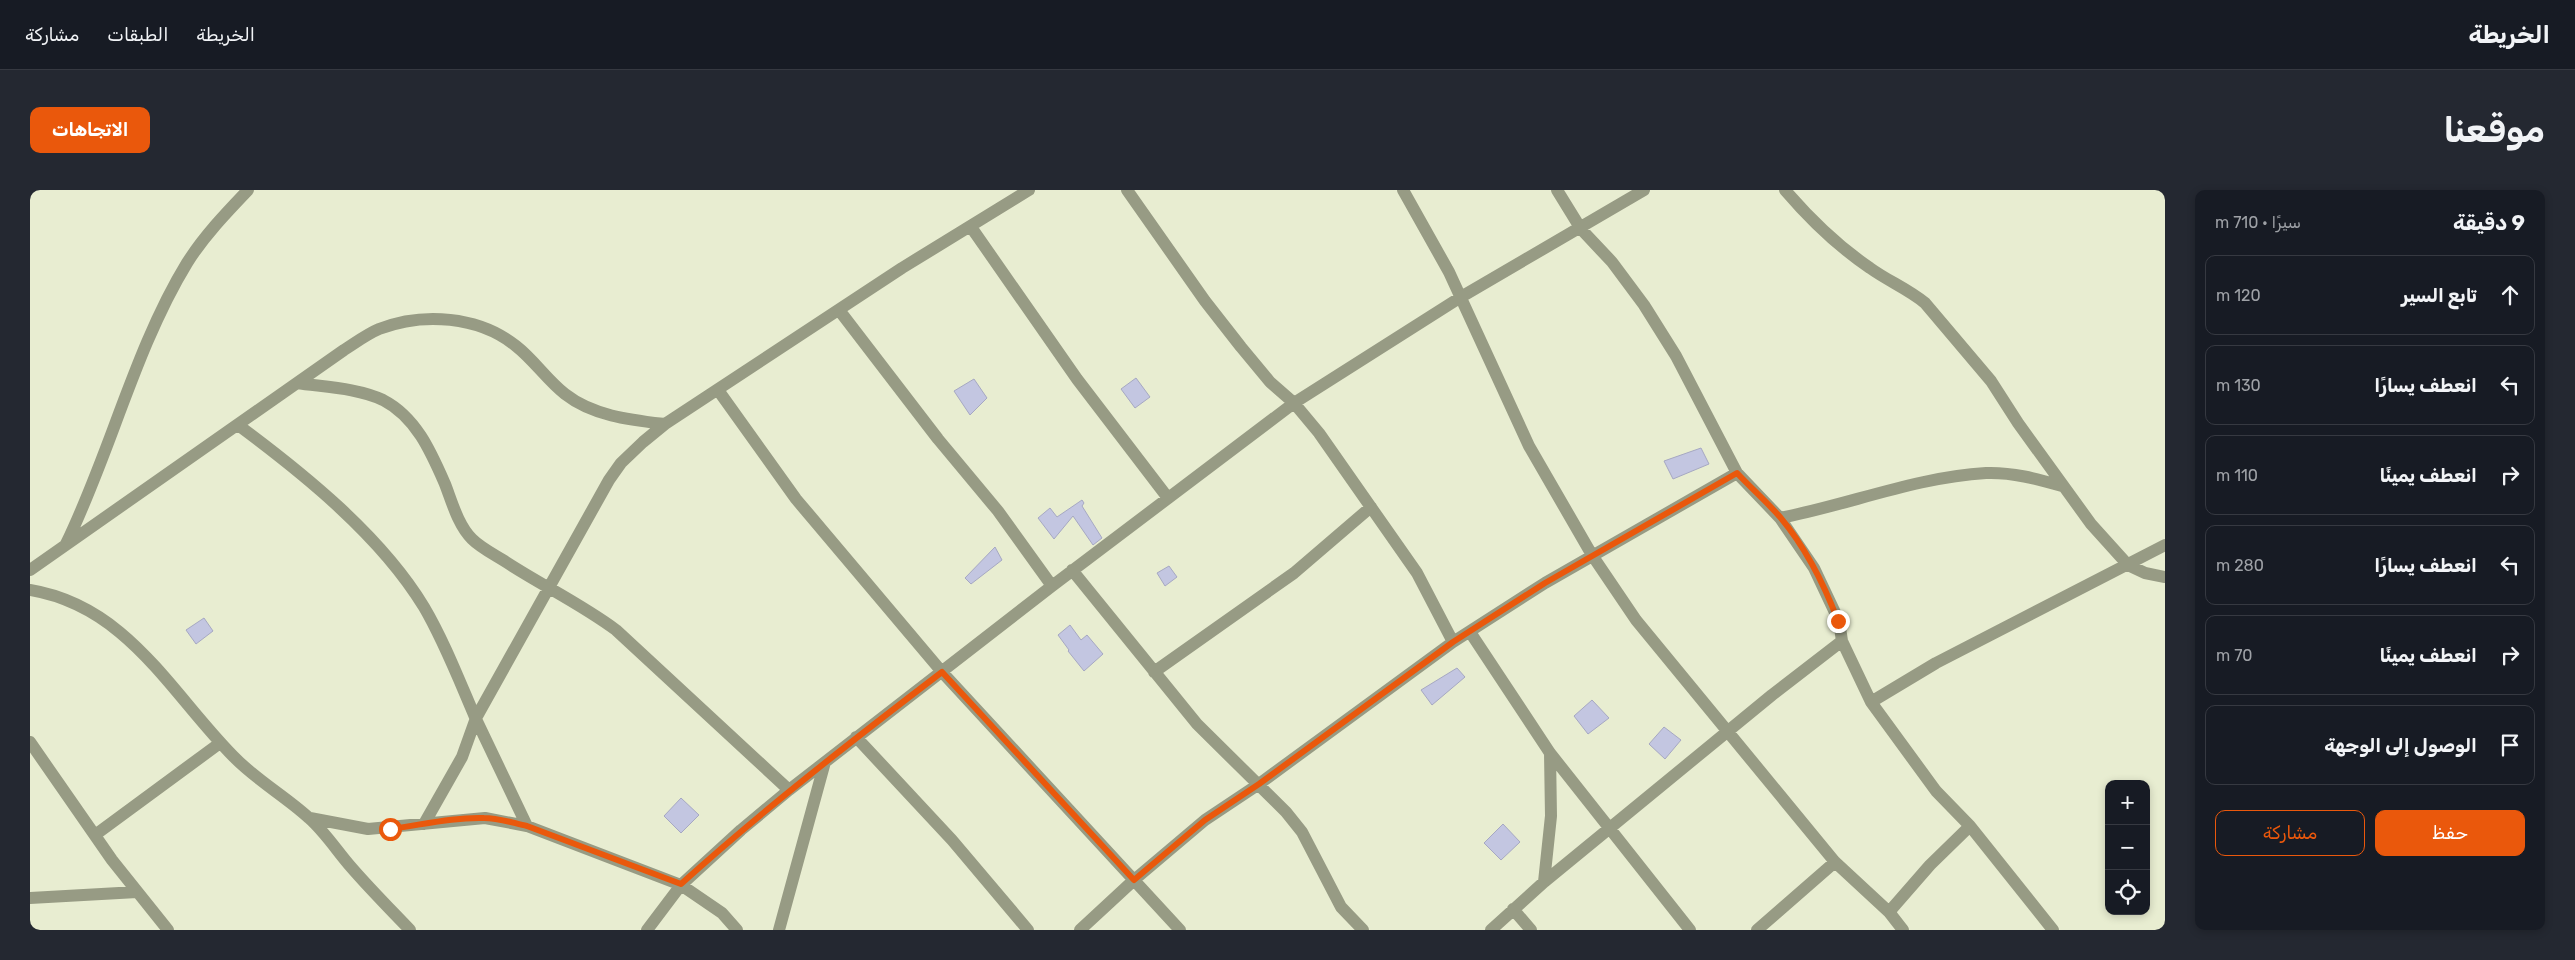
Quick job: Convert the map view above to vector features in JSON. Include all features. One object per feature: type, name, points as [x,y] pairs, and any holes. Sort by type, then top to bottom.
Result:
[{"type":"street","points":[[66,544],[90,492],[144,354],[187,264],[216,224],[248,190]]},
{"type":"street","points":[[424,824],[462,757],[476,718],[621,463],[665,424],[839,310],[1029,190]]},
{"type":"street","points":[[1127,190],[1205,301],[1270,382],[1294,403],[1319,433],[1417,573],[1453,642]]},
{"type":"street","points":[[1403,190],[1435,245],[1529,446],[1592,555],[1636,620],[1727,732],[1836,862],[1889,912],[1903,930]]},
{"type":"street","points":[[1557,190],[1581,229],[1612,262],[1644,305],[1676,356],[1737,473],[1780,518],[1814,568],[1828,594],[1838,621],[1842,641],[1871,702],[1936,792],[1970,826],[2053,930]]},
{"type":"street","points":[[647,930],[681,884],[789,790],[1072,570],[1294,403],[1460,297],[1581,229],[1644,190]]},
{"type":"street","points":[[1785,190],[1828,233],[1870,268],[1925,303],[1991,381],[2062,486],[2091,524],[2128,566],[2145,573],[2165,577]]},
{"type":"street","points":[[971,227],[1077,379],[1168,498]]},
{"type":"street","points":[[839,310],[938,439],[998,511],[1052,586]]},
{"type":"street","points":[[30,570],[297,383],[378,329],[414,319],[458,320],[492,329],[516,346],[565,394],[590,409],[626,419],[665,424]]},
{"type":"street","points":[[297,383],[382,400],[401,414],[418,431],[430,451],[466,533],[483,547],[548,590],[591,611],[616,630],[789,790]]},
{"type":"street","points":[[718,390],[796,499],[942,672],[1180,930]]},
{"type":"street","points":[[238,425],[286,463],[345,516],[404,578],[424,608],[527,826]]},
{"type":"street","points":[[1080,930],[1134,880],[1205,820],[1259,784],[1453,642],[1592,555],[1737,473]]},
{"type":"street","points":[[1780,518],[1911,486],[1987,473],[2020,475],[2062,486]]},
{"type":"street","points":[[1154,672],[1294,573],[1371,507]]},
{"type":"street","points":[[1871,702],[1936,663],[2128,566],[2165,545]]},
{"type":"street","points":[[1072,570],[1154,672],[1214,742],[1259,784],[1302,832],[1341,907],[1363,930]]},
{"type":"street","points":[[30,590],[65,598],[105,620],[146,656],[234,758],[310,818],[353,869],[410,930]]},
{"type":"street","points":[[1470,632],[1550,753],[1690,930]]},
{"type":"street","points":[[1491,930],[1544,882],[1727,732],[1842,641]]},
{"type":"street","points":[[856,737],[952,840],[1028,930]]},
{"type":"street","points":[[30,742],[95,835],[168,930]]},
{"type":"street","points":[[95,835],[220,743]]},
{"type":"street","points":[[1544,882],[1551,816],[1550,753]]},
{"type":"street","points":[[780,930],[825,762]]},
{"type":"street","points":[[310,818],[368,829],[485,818],[527,826],[681,884],[722,913],[737,930]]},
{"type":"street","points":[[1889,912],[1930,865],[1970,826]]},
{"type":"street","points":[[1757,930],[1836,862]]},
{"type":"street","points":[[30,898],[137,892]]},
{"type":"street","points":[[1513,909],[1531,930]]},
{"type":"building","points":[[1136,378],[1150,397],[1135,408],[1121,389]]},
{"type":"building","points":[[974,379],[987,398],[970,415],[954,391]]},
{"type":"building","points":[[1701,448],[1709,464],[1673,479],[1664,461]]},
{"type":"building","points":[[1082,500],[1084,503],[1082,506],[1102,538],[1093,545],[1073,516],[1054,539],[1038,518],[1050,508],[1057,517]]},
{"type":"building","points":[[995,547],[1002,560],[971,584],[965,578]]},
{"type":"building","points":[[1169,566],[1177,577],[1165,586],[1157,573]]},
{"type":"building","points":[[204,618],[213,631],[196,644],[186,630]]},
{"type":"building","points":[[1070,625],[1081,640],[1087,635],[1103,654],[1084,671],[1058,635]]},
{"type":"building","points":[[1457,668],[1465,677],[1432,705],[1421,690]]},
{"type":"building","points":[[1592,700],[1609,718],[1588,734],[1574,716]]},
{"type":"building","points":[[1664,727],[1681,740],[1665,759],[1649,744]]},
{"type":"building","points":[[681,798],[699,815],[681,833],[664,816]]},
{"type":"building","points":[[1503,824],[1520,842],[1501,860],[1484,843]]},
{"type":"route","points":[[390,829],[462,819],[485,818],[507,821],[527,826],[602,856],[681,884],[789,790],[942,672],[1134,880],[1205,820],[1259,784],[1453,642],[1592,555],[1737,473],[1780,518],[1800,544],[1828,594],[1838,621]]}]
